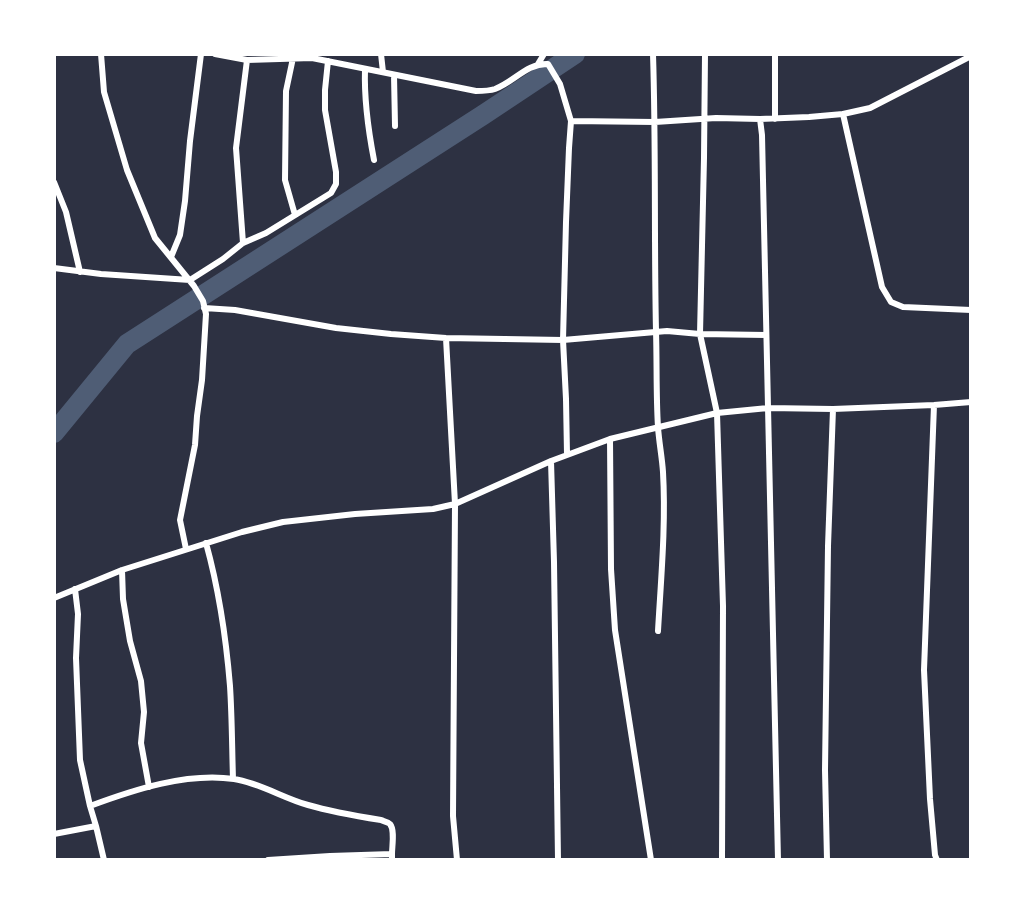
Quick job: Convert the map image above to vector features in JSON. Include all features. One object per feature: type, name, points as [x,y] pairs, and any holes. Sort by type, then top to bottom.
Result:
[{"type":"street","points":[[101,54],[104,92],[127,170],[155,238],[192,283],[204,304],[206,314],[195,445],[180,520],[186,549]]},
{"type":"street","points":[[171,256],[180,235],[201,54]]},
{"type":"street","points":[[215,54],[247,60],[312,57],[476,91],[497,88],[538,64],[548,64],[560,84],[571,121],[563,340],[567,454]]},
{"type":"street","points":[[381,54],[383,72]]},
{"type":"street","points":[[538,64],[544,54]]},
{"type":"street","points":[[653,54],[658,427],[663,472],[663,558],[658,631]]},
{"type":"street","points":[[705,54],[700,334],[717,413],[723,606],[722,860]]},
{"type":"street","points":[[775,54],[775,119]]},
{"type":"street","points":[[571,121],[655,122],[775,119],[843,114],[870,108],[971,56]]},
{"type":"street","points":[[293,58],[286,91],[285,180],[295,215]]},
{"type":"street","points":[[243,243],[236,148],[247,60]]},
{"type":"street","points":[[54,268],[192,283],[243,243],[266,233],[331,193],[336,184],[336,172],[325,111],[328,61]]},
{"type":"street","points":[[365,69],[366,116],[374,160]]},
{"type":"street","points":[[394,75],[395,126]]},
{"type":"street","points":[[843,114],[882,287],[891,302],[903,307],[971,310]]},
{"type":"street","points":[[759,119],[762,135],[778,860]]},
{"type":"street","points":[[54,182],[66,212],[80,272]]},
{"type":"street","points":[[204,304],[336,328],[446,338],[563,340],[667,331],[766,335]]},
{"type":"street","points":[[446,338],[455,504],[453,816],[457,860]]},
{"type":"street","points":[[54,598],[122,570],[242,532],[283,522],[433,509],[455,504],[567,454],[610,439],[717,413],[768,408],[833,408],[971,402]]},
{"type":"street","points":[[934,405],[924,670],[930,799],[937,860]]},
{"type":"street","points":[[827,860],[825,770],[828,546],[833,408]]},
{"type":"street","points":[[610,439],[611,569],[615,630],[651,860]]},
{"type":"street","points":[[551,461],[558,860]]},
{"type":"street","points":[[206,543],[220,603],[230,686],[233,779]]},
{"type":"street","points":[[122,570],[123,599],[130,641],[141,681],[144,712],[141,743],[149,786]]},
{"type":"street","points":[[75,589],[78,614],[76,658],[80,760],[104,860]]},
{"type":"street","points":[[90,806],[149,786],[191,778],[233,779],[258,785],[306,805],[381,820],[391,825],[393,832],[392,857],[330,856],[268,860]]},
{"type":"street","points":[[54,834],[96,826]]},
{"type":"waterway","points":[[54,433],[127,344],[575,54]]}]
